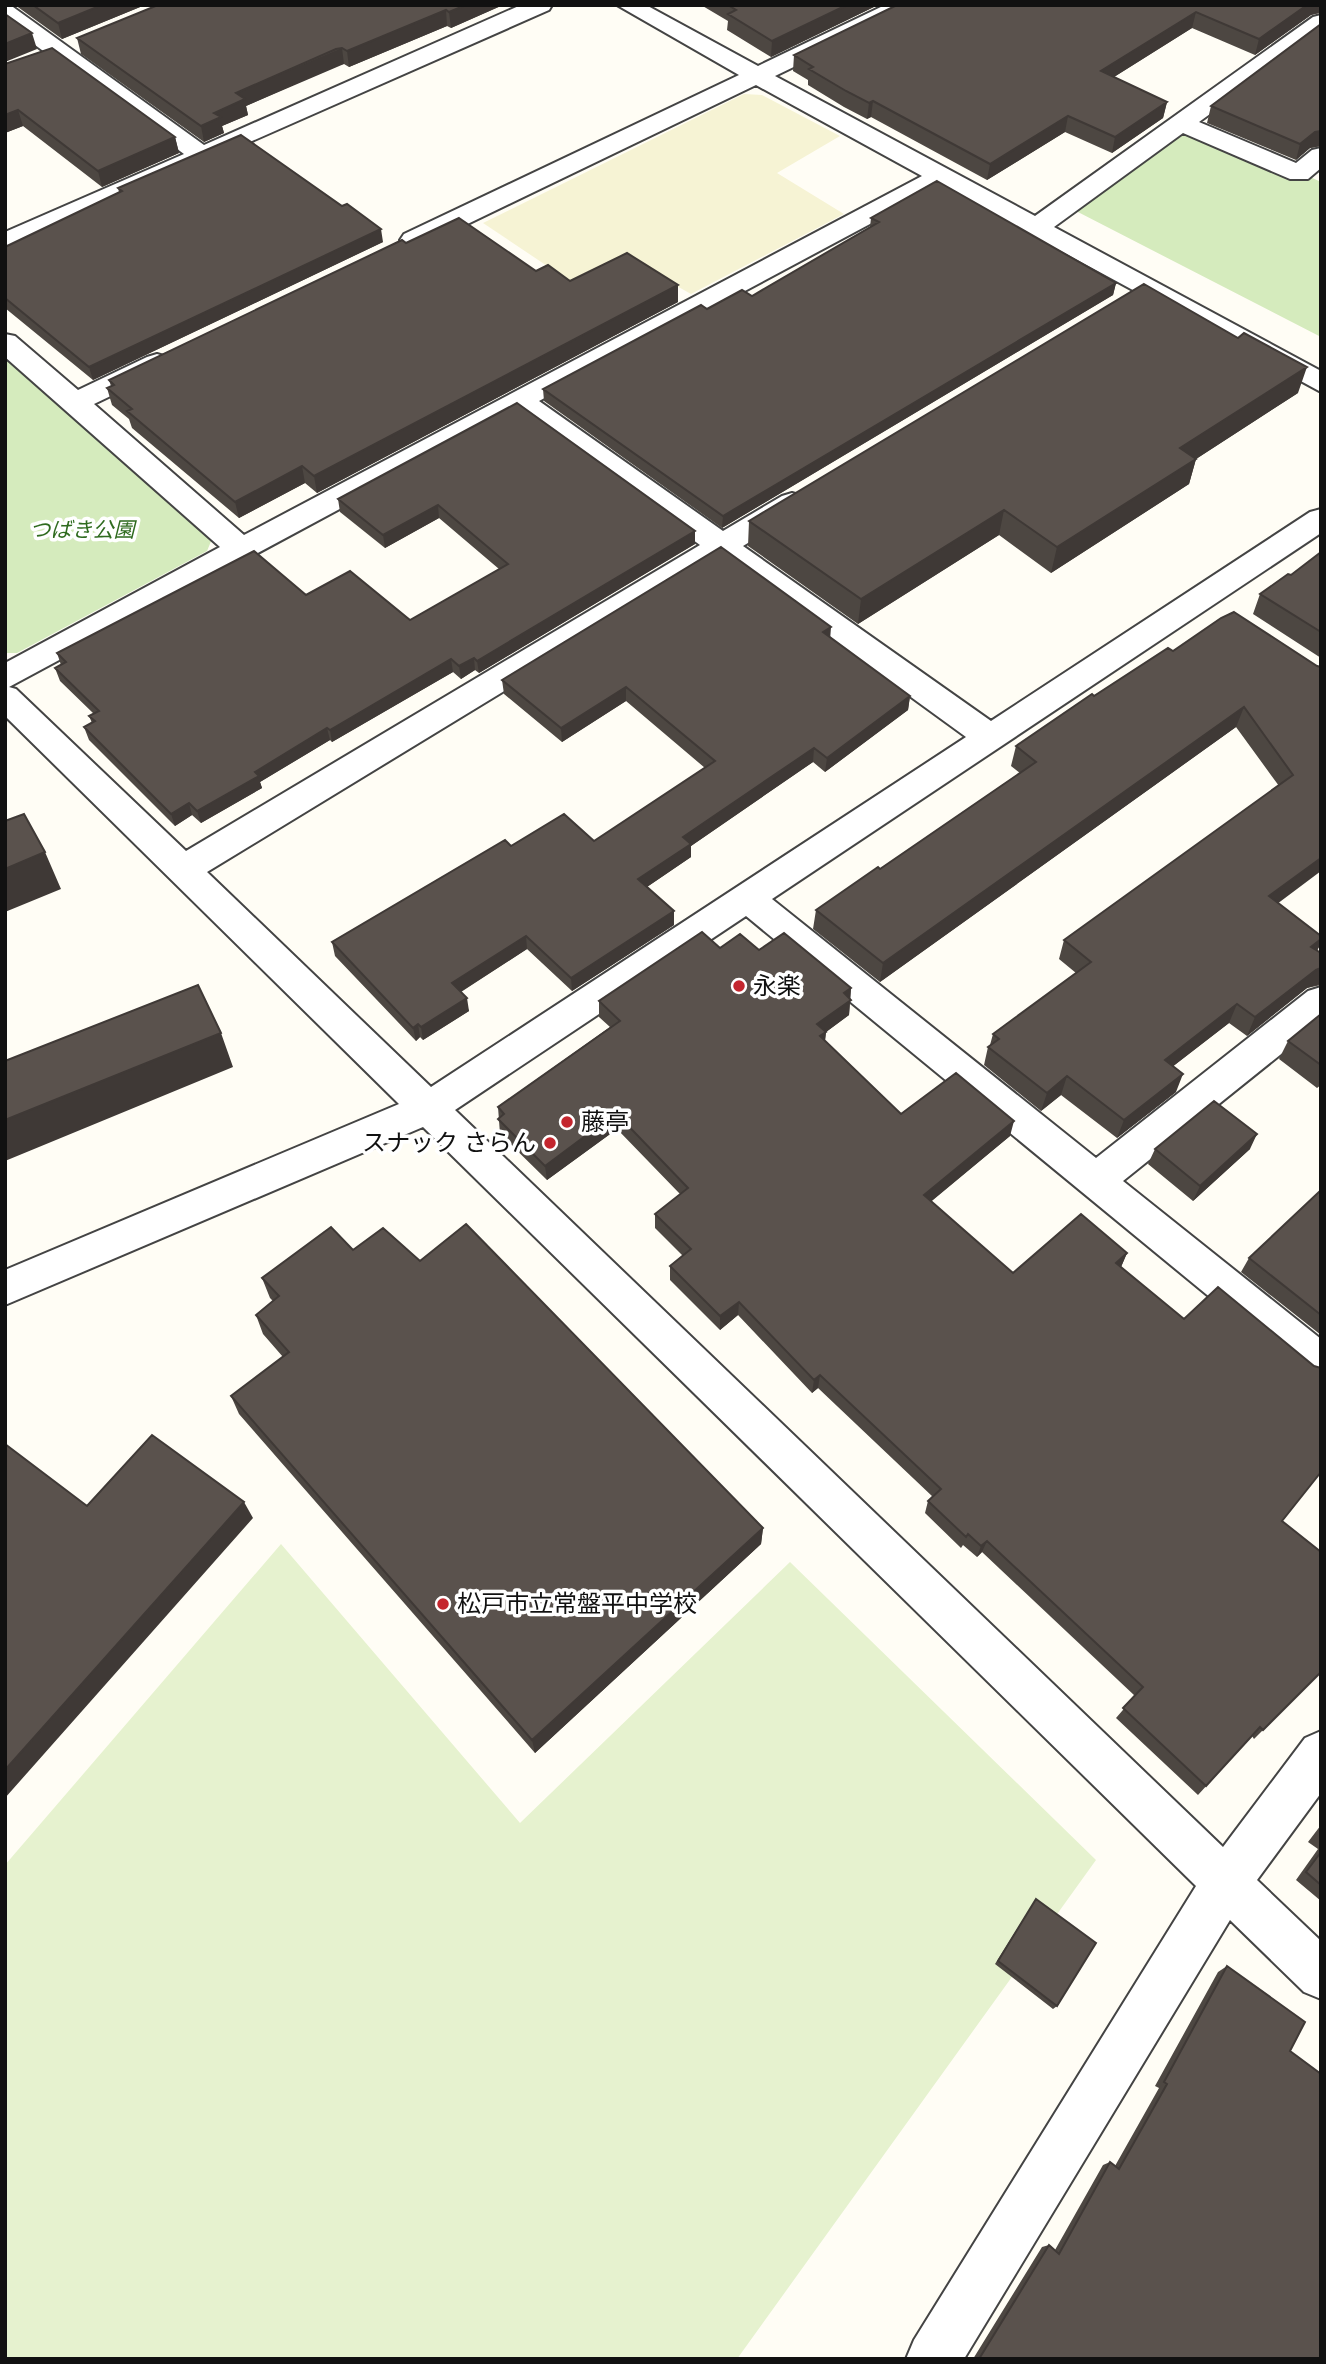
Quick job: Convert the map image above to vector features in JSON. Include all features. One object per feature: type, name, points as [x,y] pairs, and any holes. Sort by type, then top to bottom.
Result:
[{"type":"street","points":[[5,242],[541,5]]},
{"type":"street","points":[[628,5],[1035,228],[1135,296],[1321,383]]},
{"type":"street","points":[[386,254],[904,5]]},
{"type":"street","points":[[6,13],[48,56],[201,154]]},
{"type":"street","points":[[1035,228],[1321,22]]},
{"type":"street","points":[[48,56],[84,41]]},
{"type":"street","points":[[1181,123],[1299,174],[1321,155]]},
{"type":"street","points":[[5,677],[940,176]]},
{"type":"street","points":[[5,342],[241,549]]},
{"type":"street","points":[[75,402],[187,349]]},
{"type":"street","points":[[520,401],[990,737]]},
{"type":"street","points":[[182,870],[816,489]]},
{"type":"street","points":[[5,1288],[428,1108],[990,737],[1212,606],[1321,519]]},
{"type":"street","points":[[5,697],[1321,1975]]},
{"type":"street","points":[[746,897],[1321,1364]]},
{"type":"street","points":[[1095,1181],[1321,1001]]},
{"type":"street","points":[[933,2359],[1225,1883],[1321,1754]]},
{"type":"shaded area","points":[[744,94],[762,95],[840,136],[777,173],[844,214],[691,294],[636,263],[580,288],[483,223]]},
{"type":"green space","points":[[1194,123],[1321,182],[1321,337],[1076,211]]},
{"type":"green space","name":"つばき公園","points":[[5,358],[212,539],[207,551],[17,653],[5,653]]},
{"type":"green space","name":"松戸市立常盤平中学校","points":[[281,1544],[520,1823],[790,1562],[1096,1860],[737,2359],[5,2359],[5,1865]]},
{"type":"building","points":[[33,5],[102,5],[58,23]]},
{"type":"building","points":[[158,5],[466,5],[449,12],[446,10],[347,51],[336,49],[236,93],[245,99],[214,113],[221,117],[201,126],[77,38]]},
{"type":"building","points":[[728,5],[847,5],[772,41],[728,14],[736,10]]},
{"type":"building","points":[[897,5],[1307,5],[1259,39],[1196,12],[1101,71],[1167,102],[1115,137],[1068,116],[990,164],[873,101],[869,103],[846,91],[809,69],[813,67],[794,55]]},
{"type":"building","points":[[5,14],[32,33],[5,44]]},
{"type":"building","points":[[1321,24],[1321,131],[1315,132],[1300,144],[1211,106]]},
{"type":"building","points":[[52,48],[175,137],[98,171],[18,110],[5,115],[5,64]]},
{"type":"building","points":[[241,135],[342,206],[347,204],[381,229],[89,367],[5,298],[5,247],[122,191],[118,188]]},
{"type":"building","points":[[937,181],[1116,283],[723,516],[543,389],[701,305],[707,309],[742,290],[752,296],[879,222],[871,218]]},
{"type":"building","points":[[459,218],[536,271],[548,265],[570,281],[627,253],[678,285],[314,476],[302,466],[235,502],[127,411],[132,409],[107,388],[114,385],[109,380],[402,240],[406,243]]},
{"type":"building","points":[[1144,284],[1238,338],[1244,333],[1307,367],[1180,448],[1196,459],[1057,547],[1004,510],[861,599],[749,521]]},
{"type":"building","points":[[517,403],[695,531],[477,661],[474,658],[459,666],[451,659],[330,730],[327,728],[255,772],[259,776],[197,811],[189,803],[171,814],[84,727],[95,721],[89,716],[99,711],[55,668],[66,662],[57,653],[254,551],[306,595],[350,571],[410,620],[508,564],[438,505],[383,535],[338,499]]},
{"type":"building","points":[[721,547],[831,627],[823,632],[910,696],[827,758],[814,748],[683,837],[691,844],[638,879],[674,911],[571,978],[526,936],[452,983],[467,998],[421,1027],[418,1024],[413,1028],[332,942],[505,840],[511,846],[564,814],[594,841],[715,761],[626,687],[561,728],[502,680]]},
{"type":"building","points":[[1321,552],[1321,632],[1260,594]]},
{"type":"building","points":[[1234,612],[1321,667],[1321,858],[1269,896],[1321,936],[1311,947],[1321,953],[1321,968],[1255,1017],[1237,1004],[1165,1060],[1183,1074],[1124,1120],[1067,1076],[1047,1093],[988,1047],[999,1039],[993,1034],[1091,962],[1064,940],[1293,775],[1244,707],[883,963],[816,910],[1036,762],[1016,746],[1092,694],[1094,696],[1168,648],[1173,651]]},
{"type":"building","points":[[24,814],[45,852],[5,869],[5,821]]},
{"type":"building","points":[[702,932],[720,948],[740,934],[759,950],[784,933],[851,988],[844,993],[851,1000],[817,1024],[826,1032],[820,1036],[901,1114],[956,1073],[1014,1121],[924,1195],[1013,1273],[1081,1214],[1127,1253],[1116,1263],[1184,1319],[1218,1287],[1314,1366],[1321,1368],[1321,1472],[1282,1521],[1321,1552],[1321,1672],[1263,1730],[1260,1727],[1206,1786],[1123,1708],[1143,1687],[987,1541],[981,1546],[968,1534],[966,1537],[928,1501],[941,1489],[820,1375],[814,1380],[739,1302],[720,1316],[670,1266],[691,1249],[655,1214],[688,1188],[616,1113],[545,1166],[498,1119],[504,1114],[498,1107],[620,1021],[599,1001]]},
{"type":"building","points":[[198,985],[221,1033],[5,1120],[5,1061]]},
{"type":"building","points":[[1321,1014],[1321,1065],[1288,1041]]},
{"type":"building","points":[[1214,1101],[1257,1134],[1200,1186],[1155,1149]]},
{"type":"building","points":[[1321,1190],[1321,1315],[1249,1258]]},
{"type":"building","points":[[466,1224],[763,1528],[532,1740],[231,1396],[289,1352],[256,1315],[279,1296],[262,1278],[331,1227],[353,1250],[383,1228],[420,1261]]},
{"type":"building","points":[[152,1435],[244,1502],[5,1770],[5,1444],[87,1506]]},
{"type":"building","points":[[1321,1852],[1321,1885],[1306,1872]]},
{"type":"building","points":[[1036,1899],[1096,1943],[1057,2006],[998,1961]]},
{"type":"building","points":[[1227,1966],[1305,2022],[1290,2051],[1321,2074],[1321,2359],[979,2359],[1049,2245],[1059,2254],[1110,2162],[1119,2169],[1167,2084],[1164,2082]]},
{"type":"place","name":"永楽","points":[[739,986]]},
{"type":"place","name":"藤亭","points":[[567,1122]]},
{"type":"place","name":"スナック さらん","points":[[550,1143]]},
{"type":"place","name":"松戸市立常盤平中学校","points":[[443,1604]]}]
